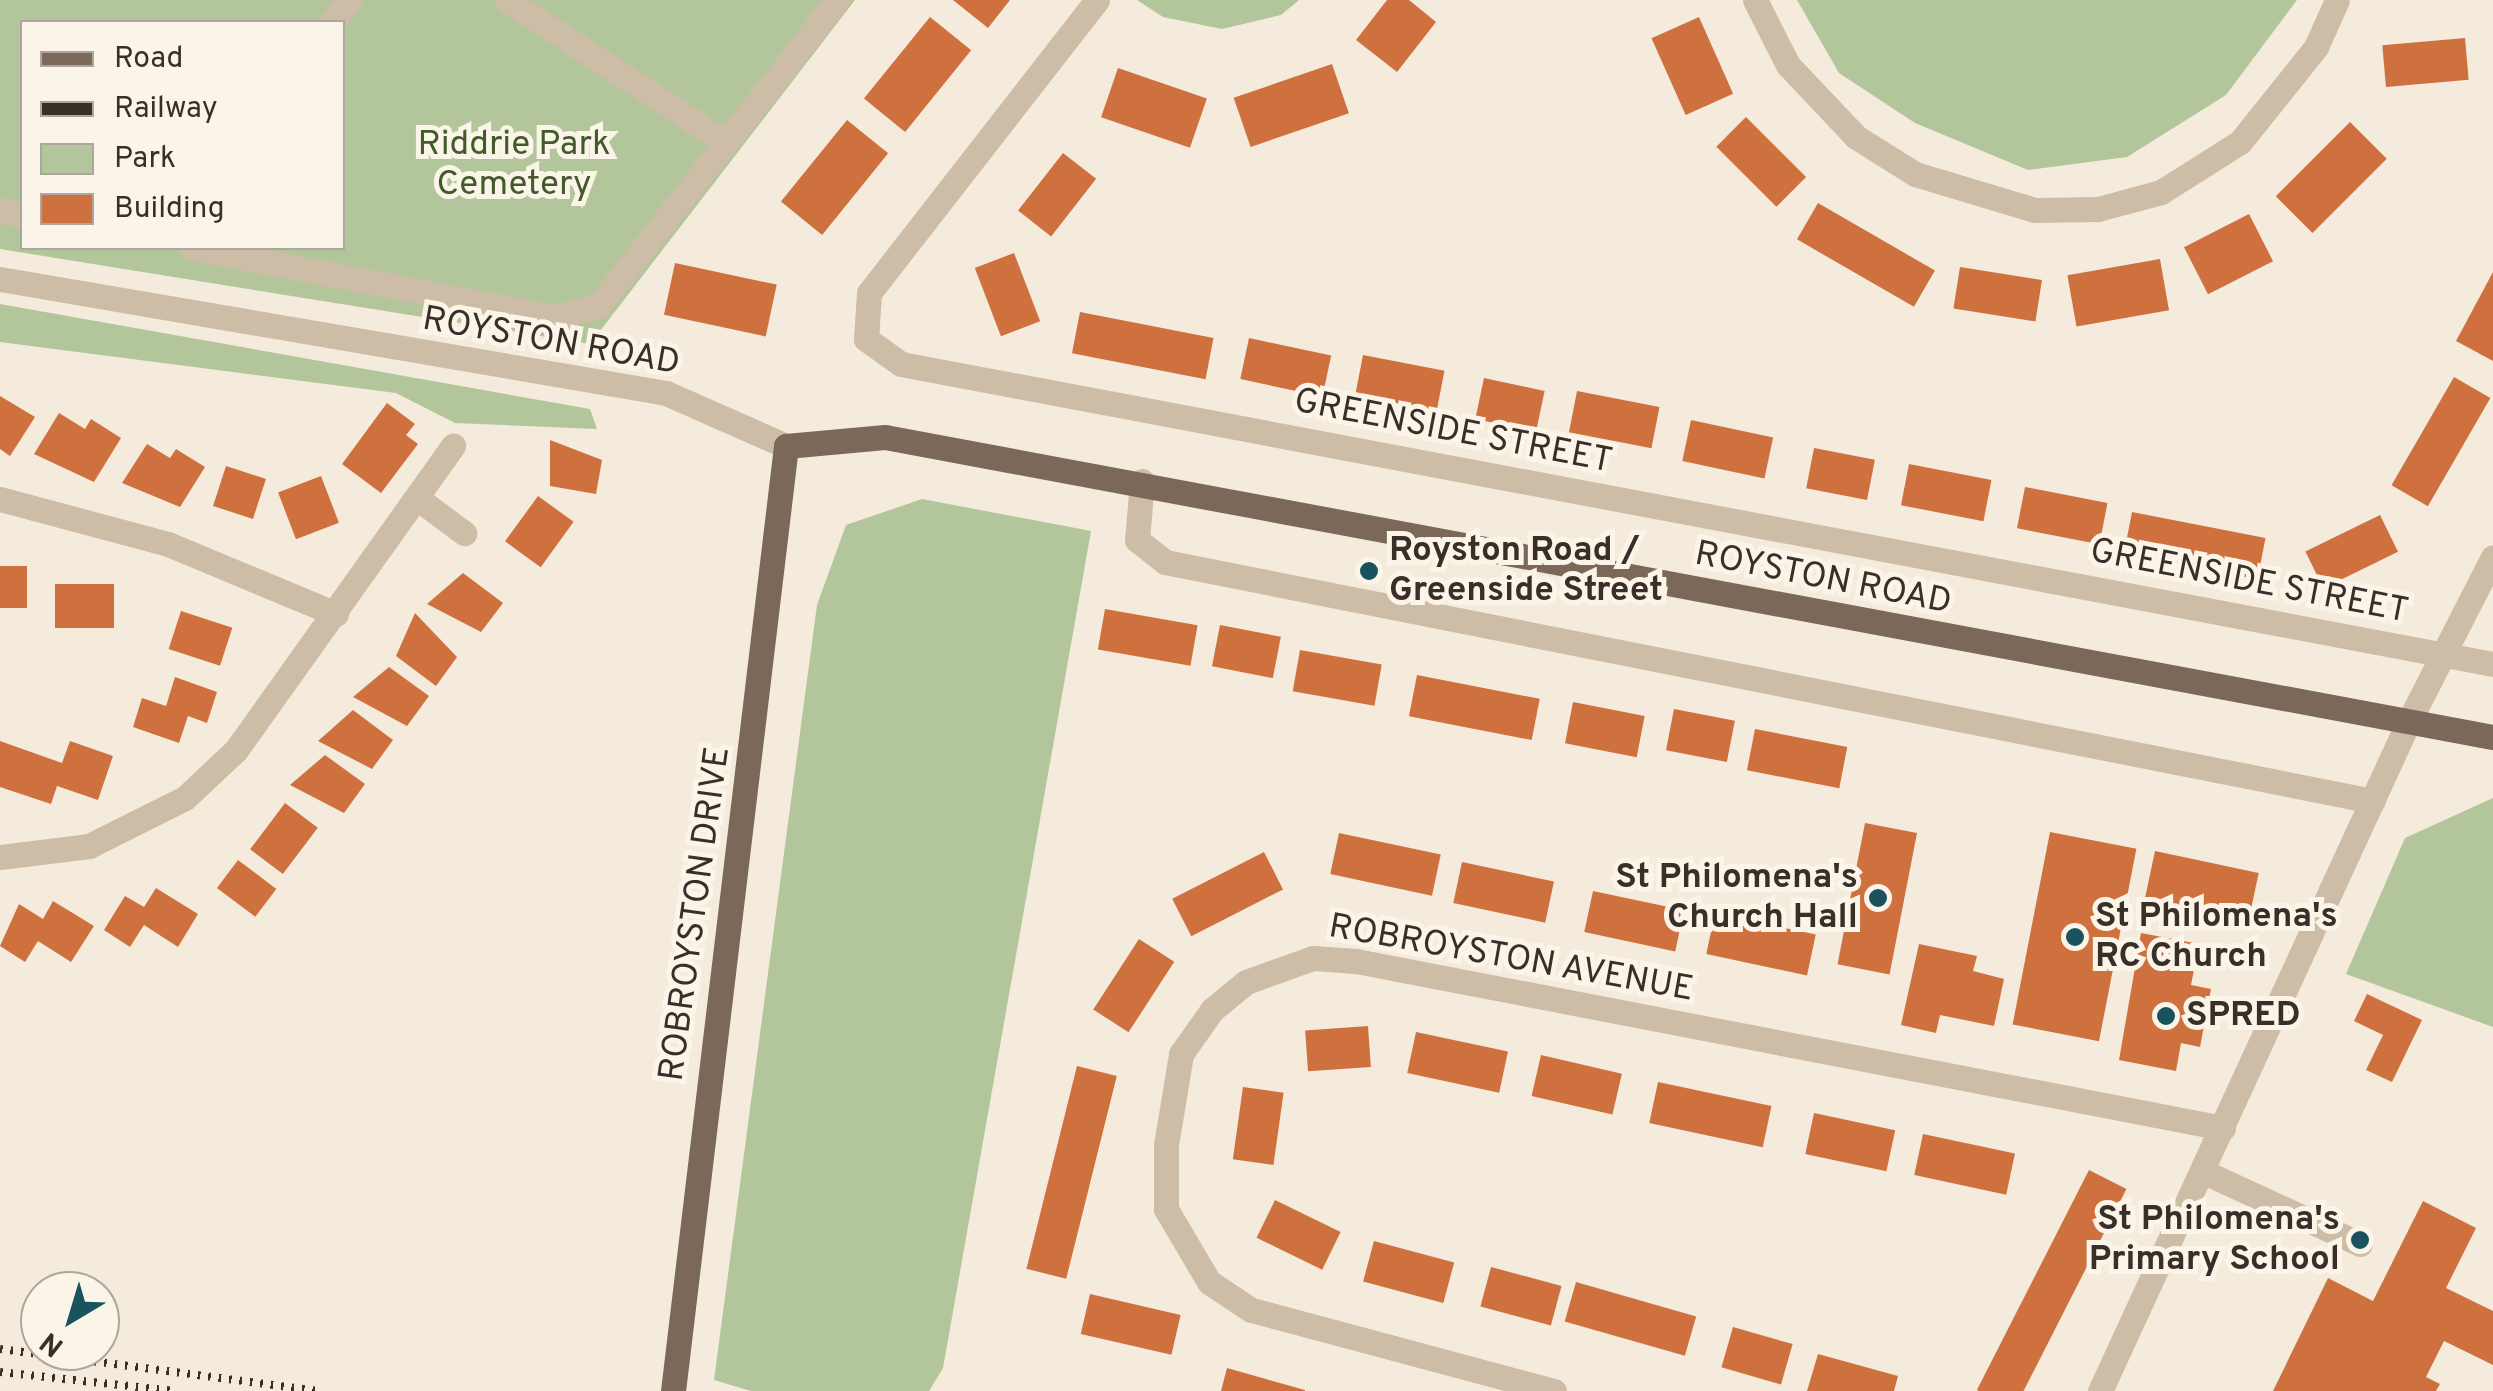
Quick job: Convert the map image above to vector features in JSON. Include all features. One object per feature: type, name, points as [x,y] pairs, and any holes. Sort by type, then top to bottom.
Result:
[{"type":"main road","name":"ROYSTON ROAD","points":[[786,446],[886,437],[2493,737]]},
{"type":"main road","name":"ROBROYSTON DRIVE","points":[[673,1391],[786,446]]},
{"type":"street","points":[[334,20],[349,0]]},
{"type":"street","points":[[507,0],[726,142]]},
{"type":"street","points":[[203,250],[555,317],[598,306],[837,0]]},
{"type":"street","name":"GREENSIDE STREET","points":[[1098,0],[869,293],[866,339],[901,364],[2445,655]]},
{"type":"street","points":[[1755,0],[1788,66],[1856,136],[1915,174],[2036,210],[2098,209],[2160,192],[2240,142],[2316,47],[2336,0]]},
{"type":"street","name":"ROYSTON ROAD","points":[[0,279],[666,393],[786,446]]},
{"type":"street","points":[[0,856],[88,846],[185,798],[236,750],[453,446]]},
{"type":"street","points":[[1142,482],[1137,540],[1166,562],[2373,800]]},
{"type":"street","points":[[417,498],[464,533]]},
{"type":"street","points":[[0,499],[168,544],[336,614]]},
{"type":"street","points":[[2100,1391],[2408,722],[2493,557]]},
{"type":"street","points":[[2445,655],[2493,664]]},
{"type":"street","name":"ROBROYSTON AVENUE","points":[[1554,1391],[1251,1310],[1209,1282],[1166,1209],[1166,1145],[1181,1054],[1212,1010],[1246,982],[1314,958],[1356,961],[2223,1128]]},
{"type":"street","points":[[2202,1171],[2360,1244]]},
{"type":"green space","name":"Riddrie Park Cemetery","points":[[0,0],[855,0],[590,344],[0,249]]},
{"type":"green space","points":[[1137,0],[1299,0],[1281,15],[1222,29],[1163,17]]},
{"type":"green space","points":[[1797,0],[2297,0],[2226,95],[2127,157],[2028,170],[1915,123],[1839,73]]},
{"type":"green space","points":[[0,304],[590,409],[597,429],[455,423],[396,393],[0,342]]},
{"type":"green space","points":[[922,499],[1091,531],[943,1368],[929,1391],[751,1391],[714,1380],[817,605],[846,525]]},
{"type":"green space","points":[[2493,798],[2493,1027],[2346,974],[2405,838]]},
{"type":"building","points":[[953,0],[1010,0],[988,28]]},
{"type":"building","points":[[1387,0],[1409,0],[1436,22],[1397,72],[1356,40]]},
{"type":"building","points":[[930,17],[971,50],[905,132],[864,99]]},
{"type":"building","points":[[1699,17],[1733,94],[1686,115],[1651,38]]},
{"type":"building","points":[[2465,38],[2469,80],[2386,87],[2382,45]]},
{"type":"building","points":[[1332,64],[1349,113],[1251,147],[1234,98]]},
{"type":"building","points":[[1118,68],[1207,99],[1190,148],[1101,117]]},
{"type":"building","points":[[1746,117],[1806,177],[1776,207],[1716,147]]},
{"type":"building","points":[[847,120],[888,153],[822,235],[781,202]]},
{"type":"building","points":[[2350,122],[2387,159],[2313,233],[2276,196]]},
{"type":"building","points":[[1063,153],[1096,179],[1051,236],[1018,211]]},
{"type":"building","points":[[1818,203],[1935,270],[1914,307],[1797,239]]},
{"type":"building","points":[[2249,214],[2273,261],[2208,294],[2184,247]]},
{"type":"building","points":[[1014,253],[1040,321],[1001,336],[975,268]]},
{"type":"building","points":[[2160,259],[2169,310],[2076,327],[2067,275]]},
{"type":"building","points":[[675,263],[777,285],[766,336],[664,315]]},
{"type":"building","points":[[1960,267],[2042,280],[2035,321],[1953,308]]},
{"type":"building","points":[[2493,272],[2493,361],[2456,341]]},
{"type":"building","points":[[1080,312],[1214,338],[1205,379],[1072,353]]},
{"type":"building","points":[[1249,338],[1331,355],[1322,397],[1240,379]]},
{"type":"building","points":[[1363,355],[1444,371],[1437,411],[1355,395]]},
{"type":"building","points":[[2454,377],[2490,398],[2428,506],[2392,485]]},
{"type":"building","points":[[1484,378],[1545,391],[1536,432],[1475,419]]},
{"type":"building","points":[[1577,391],[1659,407],[1651,448],[1569,432]]},
{"type":"building","points":[[0,396],[35,417],[10,456],[0,449]]},
{"type":"building","points":[[387,403],[415,424],[406,435],[418,444],[381,493],[342,464]]},
{"type":"building","points":[[59,413],[85,429],[91,419],[121,438],[94,482],[34,454]]},
{"type":"building","points":[[1691,420],[1773,437],[1764,479],[1682,461]]},
{"type":"building","points":[[550,440],[602,460],[596,494],[550,486]]},
{"type":"building","points":[[147,444],[170,458],[176,449],[205,467],[180,507],[122,483]]},
{"type":"building","points":[[1814,448],[1875,460],[1867,500],[1806,488]]},
{"type":"building","points":[[1909,464],[1991,480],[1983,521],[1901,505]]},
{"type":"building","points":[[226,466],[266,479],[253,519],[213,506]]},
{"type":"building","points":[[321,476],[339,523],[296,539],[278,492]]},
{"type":"building","points":[[2025,487],[2107,503],[2099,544],[2017,528]]},
{"type":"building","points":[[538,496],[574,522],[541,567],[505,541]]},
{"type":"building","points":[[2132,512],[2266,538],[2257,579],[2124,553]]},
{"type":"building","points":[[2380,515],[2398,552],[2323,588],[2305,551]]},
{"type":"building","points":[[0,566],[27,566],[27,608],[0,608]]},
{"type":"building","points":[[463,573],[503,603],[481,632],[427,604]]},
{"type":"building","points":[[55,584],[114,584],[114,628],[55,628]]},
{"type":"building","points":[[1105,609],[1198,625],[1190,666],[1098,649]]},
{"type":"building","points":[[181,611],[232,628],[220,666],[169,649]]},
{"type":"building","points":[[415,613],[457,657],[436,686],[396,656]]},
{"type":"building","points":[[1220,625],[1281,637],[1273,678],[1212,666]]},
{"type":"building","points":[[1300,650],[1382,664],[1374,706],[1293,691]]},
{"type":"building","points":[[389,667],[429,696],[407,726],[353,697]]},
{"type":"building","points":[[1417,675],[1540,699],[1532,740],[1409,716]]},
{"type":"building","points":[[175,677],[217,692],[207,723],[188,716],[179,743],[133,727],[142,698],[166,706]]},
{"type":"building","points":[[1573,702],[1645,716],[1637,757],[1565,743]]},
{"type":"building","points":[[1674,709],[1735,721],[1727,762],[1666,750]]},
{"type":"building","points":[[353,710],[393,740],[372,769],[318,741]]},
{"type":"building","points":[[1755,729],[1847,747],[1839,788],[1747,770]]},
{"type":"building","points":[[0,741],[62,763],[70,741],[113,756],[98,800],[57,786],[51,804],[0,787]]},
{"type":"building","points":[[325,755],[365,784],[344,813],[290,785]]},
{"type":"building","points":[[285,803],[318,828],[283,874],[250,849]]},
{"type":"building","name":"St Philomena's Church Hall","points":[[1865,823],[1917,833],[1890,974],[1838,964]]},
{"type":"building","name":"St Philomena's RC Church","points":[[2050,832],[2136,849],[2099,1041],[2013,1024]]},
{"type":"building","points":[[1339,833],[1441,855],[1432,896],[1330,874]]},
{"type":"building","points":[[2155,851],[2259,873],[2247,929],[2143,907]]},
{"type":"building","points":[[1264,852],[1283,889],[1191,936],[1172,899]]},
{"type":"building","points":[[238,860],[276,889],[255,917],[217,888]]},
{"type":"building","points":[[1462,862],[1554,882],[1545,923],[1453,903]]},
{"type":"building","points":[[156,888],[198,914],[178,947],[144,925],[130,947],[104,930],[125,896],[144,907]]},
{"type":"building","points":[[1593,891],[1684,910],[1675,951],[1584,932]]},
{"type":"building","points":[[53,901],[94,926],[71,962],[38,941],[25,962],[0,946],[19,904],[43,919]]},
{"type":"building","points":[[1715,913],[1816,934],[1807,975],[1706,954]]},
{"type":"building","name":"SPRED","points":[[2141,933],[2199,944],[2191,985],[2211,989],[2200,1047],[2181,1043],[2176,1071],[2119,1060]]},
{"type":"building","points":[[1139,939],[1174,962],[1128,1032],[1093,1009]]},
{"type":"building","points":[[1919,944],[1977,956],[1973,971],[2004,979],[1994,1026],[1940,1015],[1936,1033],[1901,1025]]},
{"type":"building","points":[[2367,994],[2422,1020],[2392,1082],[2366,1070],[2383,1035],[2354,1021]]},
{"type":"building","points":[[1368,1026],[1371,1067],[1308,1071],[1305,1030]]},
{"type":"building","points":[[1416,1032],[1508,1052],[1499,1093],[1407,1073]]},
{"type":"building","points":[[1541,1055],[1622,1074],[1612,1115],[1532,1096]]},
{"type":"building","points":[[1077,1066],[1117,1076],[1066,1279],[1026,1269]]},
{"type":"building","points":[[1658,1082],[1771,1106],[1763,1147],[1649,1123]]},
{"type":"building","points":[[1243,1087],[1284,1093],[1273,1165],[1233,1159]]},
{"type":"building","points":[[1814,1113],[1895,1130],[1886,1171],[1805,1154]]},
{"type":"building","points":[[1923,1134],[2015,1154],[2006,1195],[1914,1175]]},
{"type":"building","points":[[2089,1170],[2126,1189],[2024,1391],[1977,1390]]},
{"type":"building","points":[[1275,1200],[1341,1232],[1322,1270],[1257,1238]]},
{"type":"building","points":[[2423,1201],[2476,1228],[2446,1288],[2493,1311],[2493,1365],[2444,1341],[2426,1377],[2440,1384],[2436,1391],[2273,1391],[2328,1278],[2373,1301]]},
{"type":"building","points":[[1374,1241],[1454,1262],[1443,1303],[1363,1282]]},
{"type":"building","points":[[1491,1267],[1562,1286],[1551,1325],[1480,1307]]},
{"type":"building","points":[[1576,1282],[1696,1316],[1685,1356],[1565,1321]]},
{"type":"building","points":[[1090,1294],[1181,1315],[1171,1355],[1081,1334]]},
{"type":"building","points":[[1733,1327],[1793,1344],[1781,1384],[1721,1367]]},
{"type":"building","points":[[1818,1354],[1898,1376],[1894,1391],[1807,1391]]},
{"type":"building","points":[[1227,1368],[1305,1390],[1305,1391],[1221,1391]]},
{"type":"railway","points":[[0,1349],[318,1391]]},
{"type":"railway","points":[[0,1372],[175,1391]]},
{"type":"place","name":"Royston Road / Greenside Street","points":[[1369,571]]},
{"type":"place","name":"St Philomena's Church Hall","points":[[1878,898]]},
{"type":"place","name":"St Philomena's RC Church","points":[[2075,937]]},
{"type":"place","name":"SPRED","points":[[2166,1016]]},
{"type":"place","name":"St Philomena's Primary School","points":[[2360,1240]]}]
